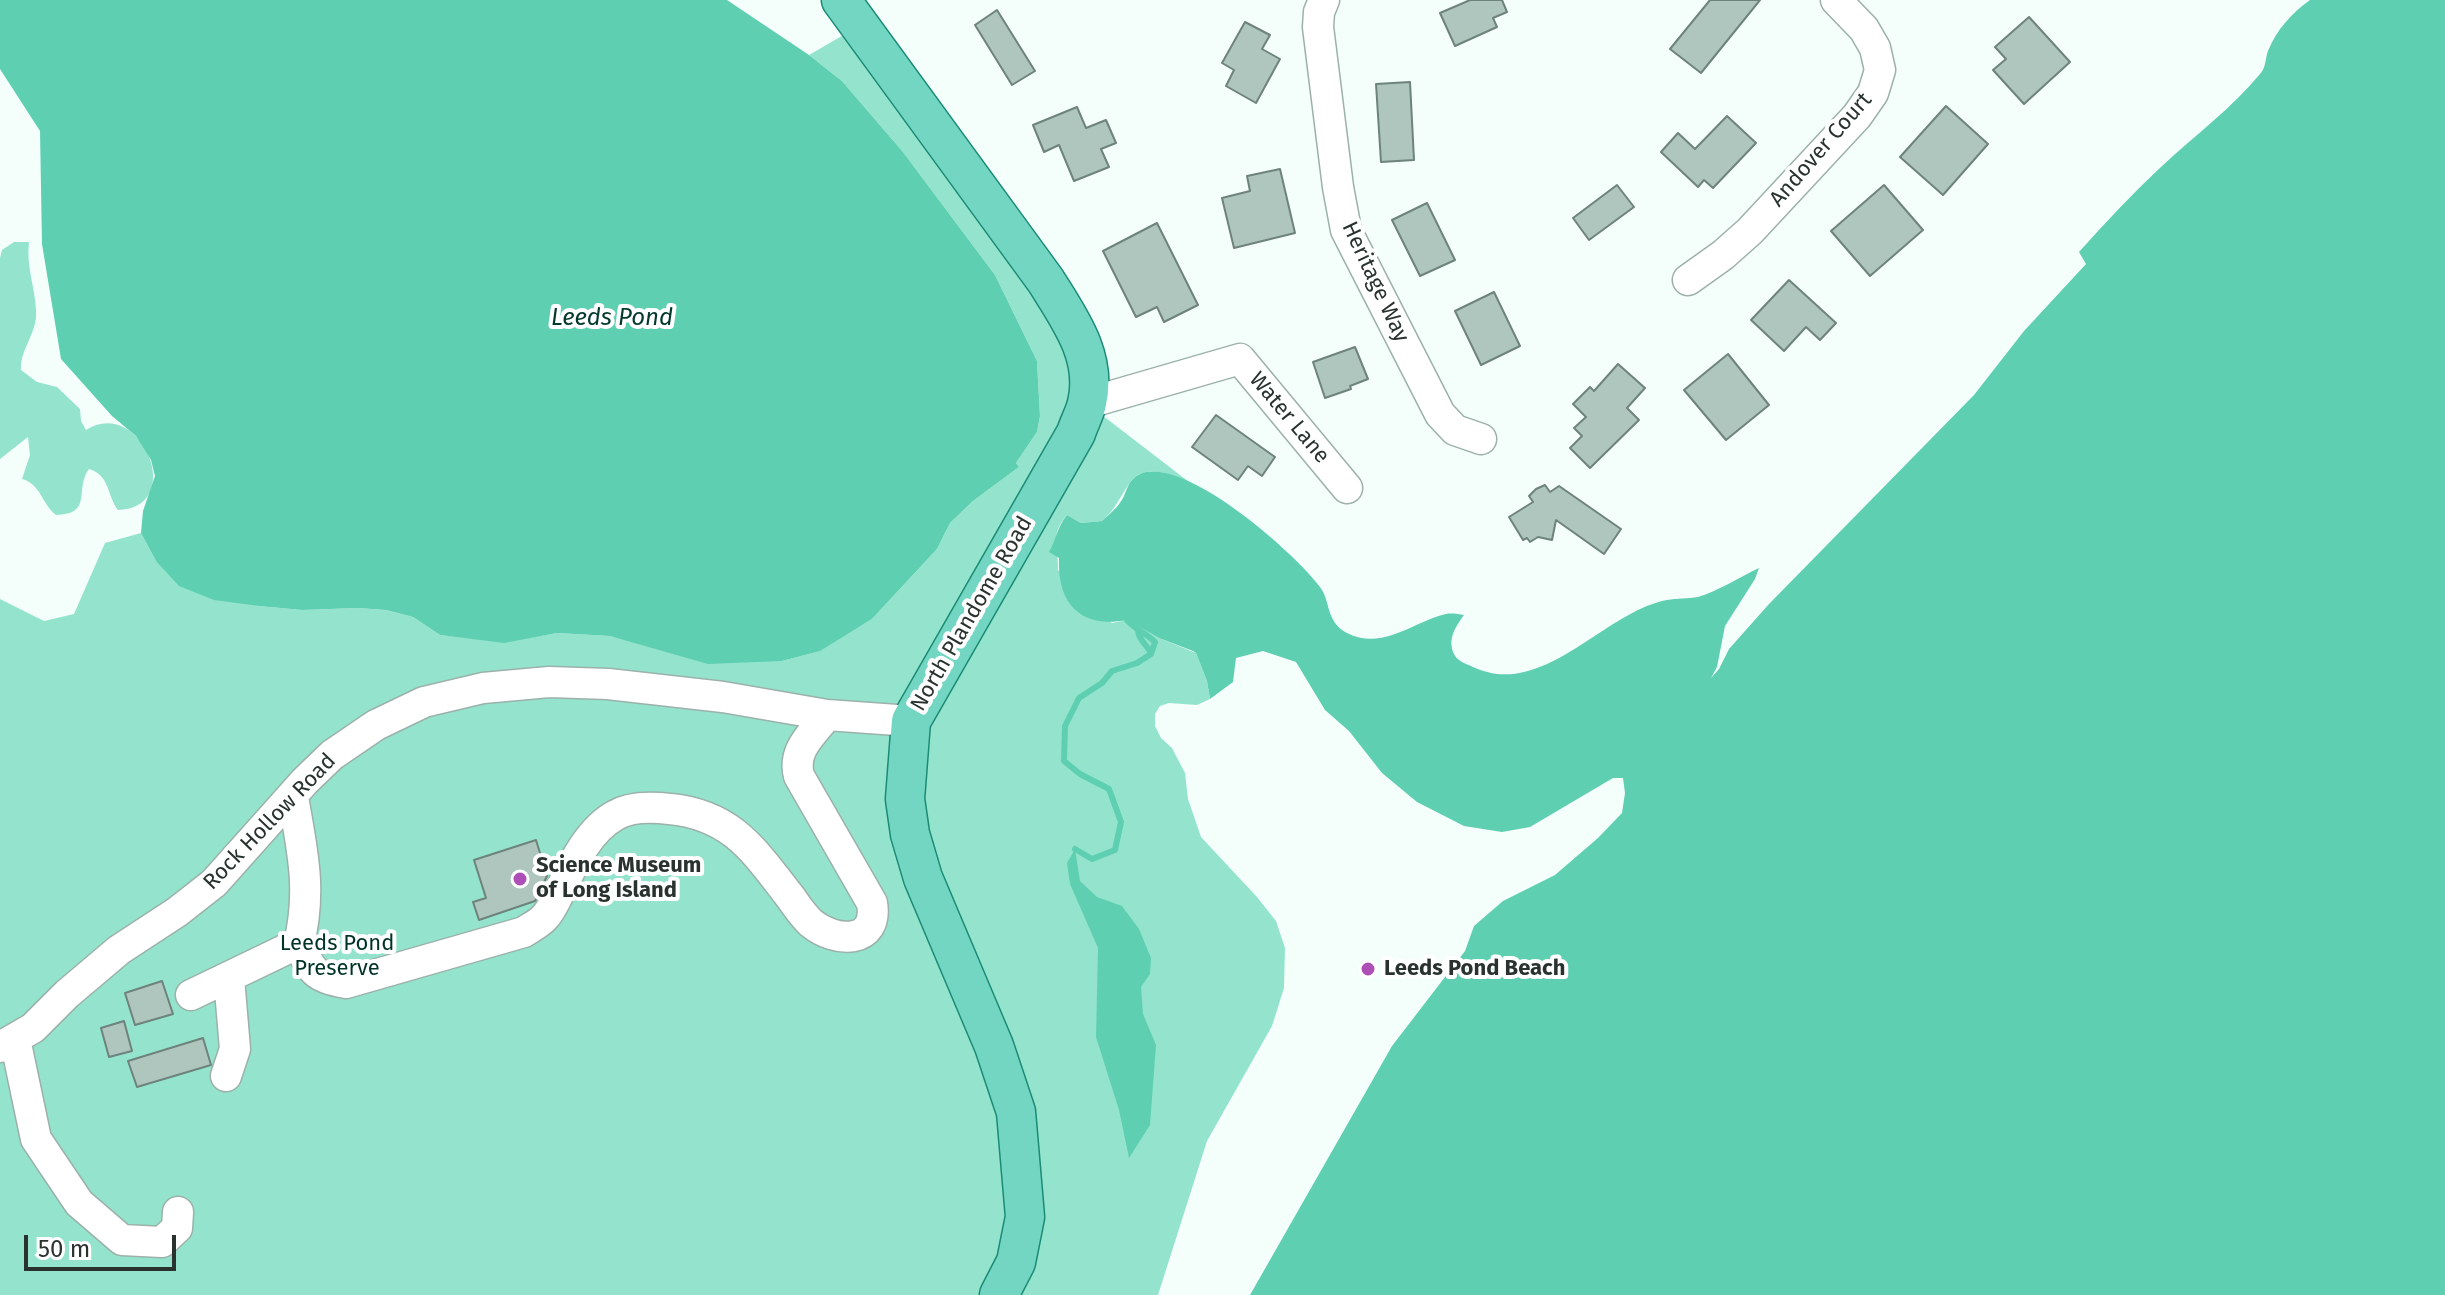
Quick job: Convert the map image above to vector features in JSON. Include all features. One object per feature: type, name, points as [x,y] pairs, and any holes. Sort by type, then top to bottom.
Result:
[{"type":"main road","name":"North Plandome Road","points":[[841,0],[1046,281],[1077,330],[1089,366],[1088,403],[1076,433],[911,721],[905,799],[910,834],[923,878],[994,1046],[1016,1112],[1025,1217],[1016,1262],[999,1295]]},
{"type":"street","name":"Heritage Way","points":[[1324,0],[1318,27],[1346,230],[1440,414],[1455,430],[1481,439]]},
{"type":"street","name":"Andover Court","points":[[1688,280],[1750,231],[1857,116],[1873,93],[1880,70],[1875,48],[1864,29],[1836,0]]},
{"type":"street","name":"Water Lane","points":[[1088,403],[1240,359],[1347,488]]},
{"type":"street","name":"Rock Hollow Road","points":[[8,1043],[33,1028],[119,950],[214,883],[332,755],[376,725],[424,702],[483,688],[549,682],[608,684],[723,697],[827,715],[911,721]]},
{"type":"street","points":[[293,797],[307,876],[299,943],[310,968],[328,980],[346,983],[524,932],[544,918],[574,861],[597,831],[617,814],[649,807],[715,818],[752,847],[810,922],[832,936],[860,935],[870,928],[874,918],[872,903],[799,776],[796,765],[801,748],[827,715]]},
{"type":"street","points":[[191,995],[299,943]]},
{"type":"street","points":[[226,1076],[235,1049],[229,978]]},
{"type":"street","points":[[8,1043],[36,1139],[79,1203],[122,1240],[162,1242],[177,1228],[178,1212]]},
{"type":"green space","name":"Leeds Pond Preserve","points":[[859,26],[1046,281],[1089,405],[1189,482],[1157,472],[1141,473],[1102,521],[1081,523],[1067,515],[1058,529],[1056,541],[1058,570],[1112,623],[1127,620],[1159,638],[1196,653],[1210,699],[1197,705],[1169,703],[1160,706],[1155,714],[1155,726],[1161,738],[1172,748],[1185,773],[1188,799],[1201,837],[1276,921],[1285,948],[1284,988],[1272,1026],[1207,1141],[1158,1295],[0,1295],[0,599],[44,621],[74,614],[105,543],[141,533],[156,561],[259,606],[302,610],[386,610],[413,617],[440,635],[504,642],[557,633],[610,636],[652,646],[782,661],[819,651],[872,619],[937,549],[950,523],[973,501],[1019,467],[1016,463],[1037,432],[1040,416],[1037,361],[995,275],[903,152],[842,81],[809,55]]},
{"type":"green space","points":[[14,242],[29,242],[36,310],[21,370],[37,382],[57,387],[80,409],[86,430],[106,423],[124,427],[139,439],[149,456],[153,475],[150,492],[139,505],[118,510],[105,481],[89,469],[79,505],[68,514],[56,515],[37,489],[22,479],[30,455],[28,437],[0,459],[0,258],[2,250]]},
{"type":"water","name":"Leeds Pond","points":[[0,0],[727,0],[842,81],[903,152],[995,275],[1037,361],[1040,416],[1037,432],[1016,463],[1019,467],[973,501],[950,523],[937,549],[872,619],[820,651],[782,661],[708,664],[610,636],[557,633],[504,643],[440,635],[413,617],[386,610],[302,610],[259,606],[214,600],[179,586],[156,561],[141,533],[143,511],[155,476],[151,460],[136,436],[112,416],[61,359],[42,244],[40,131],[0,69]]},
{"type":"water","points":[[2310,0],[2445,0],[2445,1295],[1250,1295],[1392,1046],[1465,951],[1474,926],[1503,901],[1555,875],[1598,838],[1622,813],[1625,793],[1623,778],[1613,778],[1530,827],[1502,832],[1464,826],[1417,802],[1382,773],[1349,731],[1325,710],[1296,662],[1263,651],[1236,658],[1233,682],[1210,699],[1207,681],[1193,651],[1159,638],[1127,620],[1097,621],[1075,610],[1062,588],[1059,558],[1049,552],[1067,515],[1081,523],[1102,521],[1119,504],[1131,482],[1140,474],[1159,472],[1183,479],[1210,492],[1288,552],[1320,587],[1335,623],[1347,633],[1373,639],[1446,614],[1464,615],[1452,638],[1454,654],[1473,667],[1499,674],[1524,672],[1548,663],[1643,608],[1667,600],[1698,597],[1759,568],[1725,626],[1717,667],[1711,678],[1729,649],[1769,604],[1974,395],[2024,331],[2086,264],[2079,252],[2089,241],[2150,177],[2249,87],[2262,72],[2268,51],[2280,29]]},
{"type":"water","points":[[1075,849],[1080,881],[1097,897],[1122,906],[1139,929],[1151,958],[1150,974],[1141,987],[1143,1014],[1156,1045],[1150,1125],[1129,1158],[1119,1110],[1096,1037],[1098,948],[1070,884],[1067,863]]},
{"type":"building","points":[[1470,0],[1502,0],[1507,12],[1493,18],[1497,27],[1455,46],[1440,13]]},
{"type":"building","points":[[1710,0],[1760,0],[1701,73],[1670,49]]},
{"type":"building","points":[[997,10],[1035,71],[1012,85],[975,25]]},
{"type":"building","points":[[2029,17],[2070,62],[2024,104],[1993,70],[2006,59],[1995,47]]},
{"type":"building","points":[[1245,22],[1270,35],[1262,49],[1280,59],[1256,103],[1226,86],[1234,70],[1222,63]]},
{"type":"building","points":[[1410,82],[1414,160],[1381,162],[1376,84]]},
{"type":"building","points":[[1946,106],[1988,144],[1943,195],[1900,157]]},
{"type":"building","points":[[1077,107],[1086,128],[1106,120],[1116,143],[1101,149],[1109,167],[1074,181],[1059,145],[1044,152],[1033,125]]},
{"type":"building","points":[[1727,116],[1756,143],[1713,188],[1704,180],[1698,187],[1661,152],[1678,133],[1695,149]]},
{"type":"building","points":[[1280,169],[1295,233],[1234,248],[1222,198],[1250,191],[1247,176]]},
{"type":"building","points":[[1617,185],[1634,207],[1589,240],[1573,218]]},
{"type":"building","points":[[1884,185],[1923,230],[1870,276],[1831,231]]},
{"type":"building","points":[[1427,203],[1455,260],[1420,276],[1392,220]]},
{"type":"building","points":[[1157,223],[1198,305],[1164,322],[1157,307],[1136,317],[1103,251]]},
{"type":"building","points":[[1789,280],[1836,323],[1820,340],[1806,327],[1784,351],[1751,320]]},
{"type":"building","points":[[1494,292],[1520,346],[1481,365],[1455,311]]},
{"type":"building","points":[[1355,347],[1368,379],[1325,398],[1313,362]]},
{"type":"building","points":[[1728,354],[1769,405],[1726,440],[1684,390]]},
{"type":"building","points":[[1618,364],[1645,388],[1627,408],[1639,420],[1590,468],[1570,448],[1582,436],[1574,428],[1586,417],[1573,404],[1590,387],[1594,391]]},
{"type":"building","points":[[1216,415],[1275,457],[1262,476],[1248,466],[1238,480],[1192,447]]},
{"type":"building","points":[[1545,485],[1550,492],[1559,486],[1621,529],[1604,554],[1556,520],[1552,540],[1538,537],[1530,542],[1527,538],[1523,540],[1509,517],[1533,502],[1529,496]]},
{"type":"building","name":"Science Museum of Long Island","points":[[536,840],[547,876],[535,901],[479,920],[473,902],[486,898],[474,860]]},
{"type":"building","points":[[162,981],[173,1014],[135,1025],[125,993]]},
{"type":"building","points":[[124,1021],[132,1051],[109,1057],[101,1028]]},
{"type":"building","points":[[203,1038],[211,1065],[137,1087],[128,1061]]},
{"type":"waterway","points":[[1075,849],[1092,859],[1115,850],[1121,822],[1109,789],[1080,774],[1064,761],[1065,726],[1079,698],[1102,683],[1112,671],[1137,663],[1151,654],[1155,642],[1127,620]]},
{"type":"waterway","points":[[1138,631],[1151,654]]},
{"type":"place","name":"Science Museum of Long Island","points":[[520,879]]},
{"type":"place","name":"Leeds Pond Beach","points":[[1368,969]]}]
